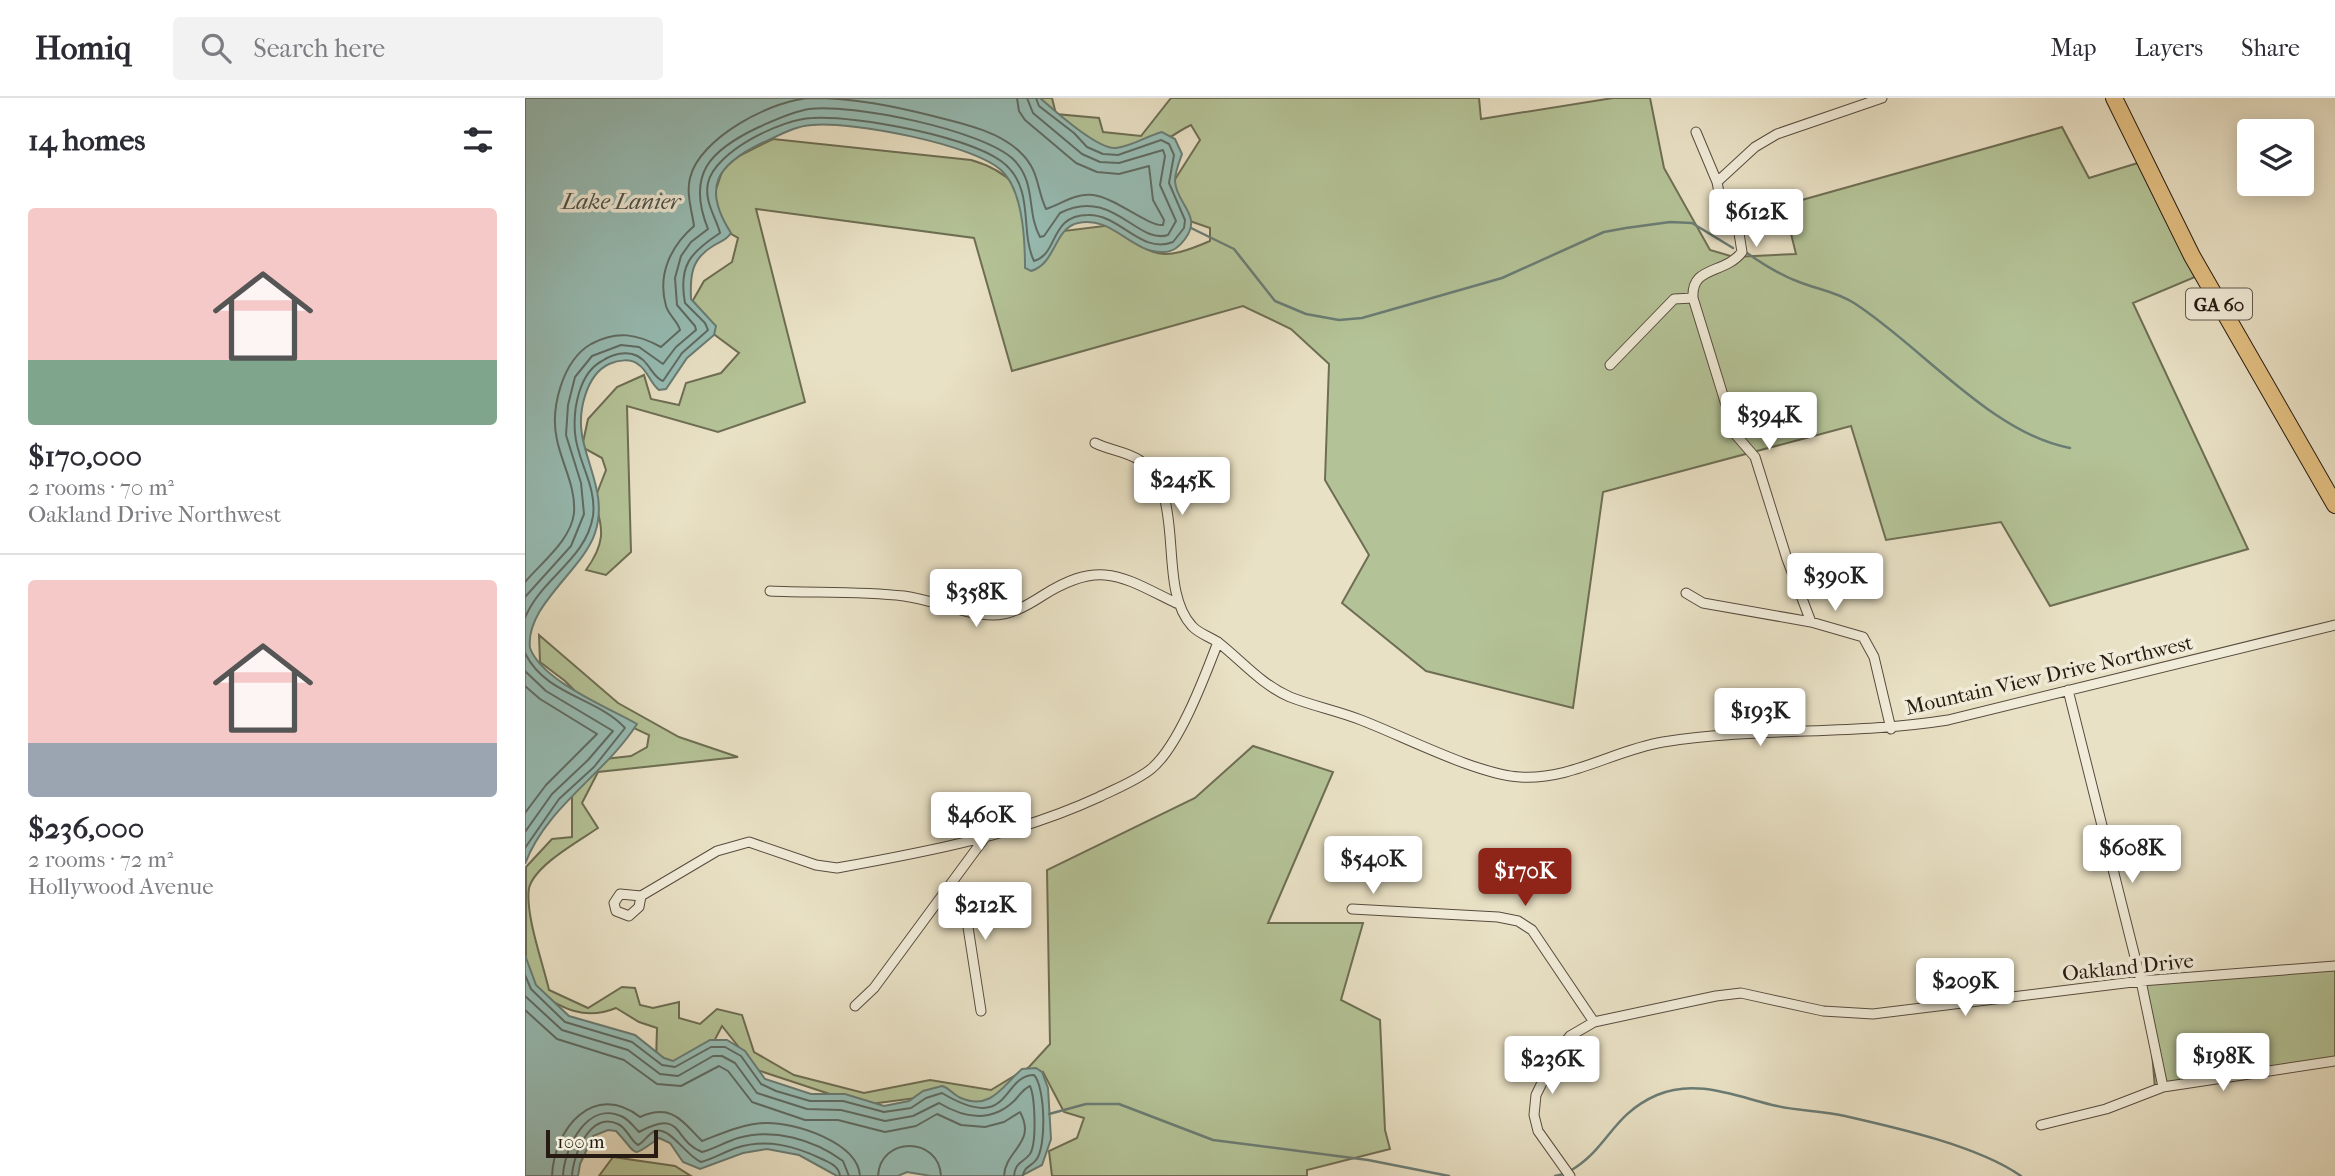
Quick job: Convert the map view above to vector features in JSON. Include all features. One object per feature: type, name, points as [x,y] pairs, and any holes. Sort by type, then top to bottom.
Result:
[{"type":"highway","name":"GA 60","points":[[2114,98],[2192,256],[2335,505]]},
{"type":"street","points":[[1717,181],[1755,147],[1777,134],[1882,98]]},
{"type":"street","points":[[1696,132],[1717,181],[1721,202],[1738,227],[1742,252],[1727,266],[1698,276],[1692,285],[1693,298],[1735,434],[1755,457],[1787,559],[1811,622]]},
{"type":"street","points":[[1610,365],[1674,299],[1693,298]]},
{"type":"street","points":[[770,591],[907,596],[974,614],[997,615],[1028,605],[1075,578],[1109,575],[1131,579],[1176,603],[1176,577],[1159,485],[1140,460],[1095,443]]},
{"type":"street","points":[[1686,593],[1703,603],[1811,622],[1863,638],[1874,657],[1891,729]]},
{"type":"street","name":"Mountain View Drive Northwest","points":[[1176,603],[1193,628],[1218,642],[1260,680],[1290,697],[1359,719],[1482,768],[1518,777],[1555,776],[1661,743],[1775,731],[1891,729],[1948,720],[2335,625]]},
{"type":"street","points":[[642,896],[717,851],[736,844],[749,842],[816,865],[837,868],[912,855],[1066,812],[1151,769],[1165,752],[1201,688],[1218,642]]},
{"type":"street","points":[[2068,690],[2141,981],[2163,1087]]},
{"type":"street","points":[[855,1006],[874,988],[986,836]]},
{"type":"street","points":[[947,888],[968,928],[981,1011]]},
{"type":"street","points":[[1352,909],[1499,917],[1518,921],[1536,936],[1594,1023],[1570,1036],[1557,1052],[1536,1095],[1534,1115],[1538,1131],[1570,1176]]},
{"type":"street","name":"Oakland Drive","points":[[1594,1023],[1741,993],[1823,1011],[1863,1014],[2141,981],[2335,966]]},
{"type":"street","points":[[2041,1125],[2106,1109],[2163,1087],[2335,1061]]},
{"type":"green space","points":[[1001,98],[1052,98],[1056,114],[1099,118],[1103,132],[1141,136],[1171,98],[1479,98],[1481,119],[1613,98],[1650,98],[1664,168],[1710,250],[1734,257],[1796,254],[1784,205],[2062,127],[2089,178],[2141,162],[2195,277],[2133,303],[2248,549],[2050,606],[2001,522],[1886,540],[1851,426],[1603,492],[1573,708],[1426,671],[1342,603],[1369,555],[1325,480],[1329,364],[1291,329],[1243,306],[1012,371],[974,238],[756,209],[805,402],[718,432],[627,406],[631,552],[606,575],[586,570],[601,537],[600,520],[594,501],[606,470],[602,458],[582,447],[588,419],[617,387],[644,375],[651,399],[679,405],[686,383],[721,373],[739,353],[715,335],[692,302],[704,281],[732,262],[738,238],[721,228],[712,201],[725,163],[773,139],[971,160],[998,171],[1009,179],[1026,197],[1048,233],[1112,225],[1149,250],[1169,254],[1210,241],[1210,228],[1178,217],[1165,195],[1200,140],[1191,125],[1127,161]]},
{"type":"green space","points":[[539,635],[618,703],[679,737],[738,757],[598,772],[582,803],[598,828],[548,862],[529,888],[532,925],[549,990],[588,1008],[622,987],[635,988],[640,1005],[653,1008],[679,1002],[679,1018],[700,1024],[717,1009],[742,1015],[754,1052],[794,1075],[864,1093],[930,1080],[991,1090],[1029,1067],[1050,1044],[1047,870],[1195,798],[1253,746],[1333,772],[1268,923],[1363,923],[1341,1000],[1380,1020],[1385,1130],[1390,1149],[1307,1170],[1307,1176],[1052,1176],[1049,1151],[1077,1138],[1084,1118],[1064,1112],[1043,1072],[1012,1096],[965,1108],[946,1094],[863,1105],[757,1070],[722,1026],[711,1047],[689,1068],[656,1062],[657,1028],[639,1022],[616,1008],[591,1013],[569,1009],[526,986],[526,867],[552,839],[572,837],[572,782],[596,760],[631,756],[647,747],[649,735],[593,709],[565,681],[540,662]]},
{"type":"green space","points":[[2335,966],[2335,1059],[2155,1088],[2146,981]]},
{"type":"green space","points":[[613,1157],[675,1166],[691,1176],[599,1176]]},
{"type":"water","name":"Lake Lanier","points":[[525,98],[1040,98],[1077,129],[1108,147],[1122,147],[1162,132],[1175,139],[1182,154],[1176,174],[1176,189],[1191,223],[1185,239],[1173,250],[1163,252],[1141,247],[1101,224],[1078,223],[1064,232],[1046,261],[1031,271],[1025,268],[1019,203],[1009,180],[1002,171],[987,161],[966,152],[911,136],[854,127],[812,125],[780,134],[746,151],[724,169],[718,179],[717,203],[731,233],[696,262],[691,283],[691,299],[716,326],[714,335],[687,358],[666,389],[659,390],[642,368],[632,361],[624,360],[601,369],[585,395],[581,426],[598,495],[598,520],[589,547],[536,618],[530,648],[537,660],[561,682],[637,724],[609,759],[547,825],[525,864]]},
{"type":"water","points":[[525,955],[536,985],[569,1016],[635,1035],[664,1058],[673,1061],[710,1040],[727,1040],[745,1051],[765,1079],[811,1094],[845,1094],[884,1106],[909,1101],[923,1091],[942,1086],[961,1098],[981,1101],[996,1094],[1022,1069],[1036,1068],[1042,1072],[1048,1088],[1051,1139],[1042,1165],[1021,1176],[931,1176],[907,1172],[898,1176],[837,1176],[799,1155],[767,1149],[743,1153],[700,1169],[683,1162],[670,1143],[659,1138],[635,1152],[616,1131],[608,1130],[593,1136],[580,1164],[578,1176],[525,1176]]},
{"type":"waterway","points":[[1191,228],[1234,249],[1275,301],[1306,314],[1339,320],[1362,318],[1502,278],[1604,232],[1670,222],[1692,223],[1733,248]]},
{"type":"waterway","points":[[1747,253],[1785,276],[1854,303],[1985,407],[2041,439],[2070,448]]},
{"type":"waterway","points":[[1570,1171],[1594,1152],[1629,1112],[1657,1095],[1687,1088],[1717,1091],[1794,1109],[1837,1114],[1913,1132],[1983,1156],[2021,1176]]},
{"type":"waterway","points":[[1049,1114],[1086,1104],[1119,1104],[1213,1140],[1368,1160],[1449,1176]]},
{"type":"waterway","points":[[1555,1176],[1564,1174]]}]
